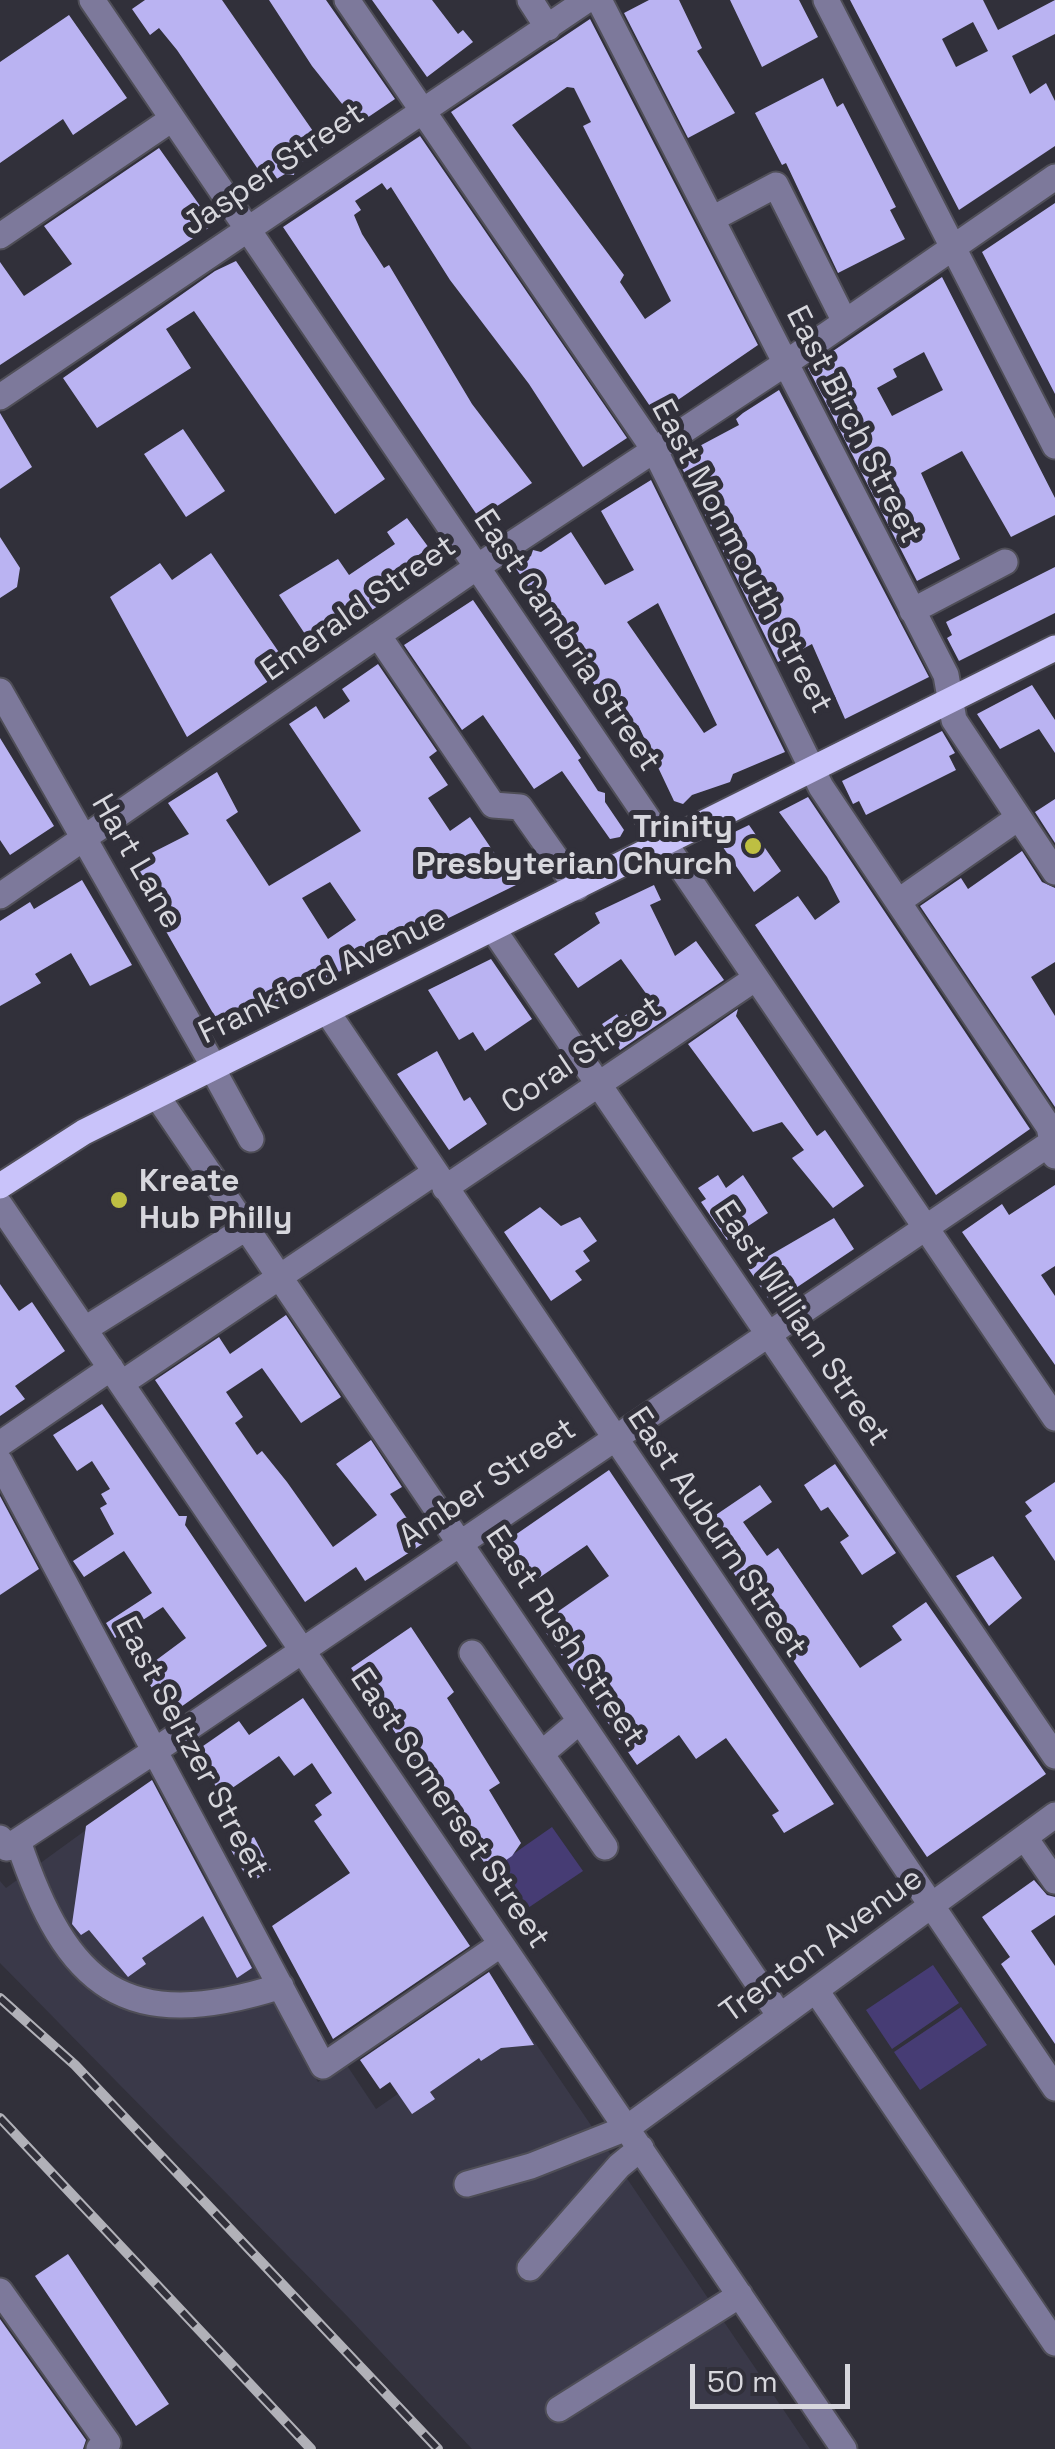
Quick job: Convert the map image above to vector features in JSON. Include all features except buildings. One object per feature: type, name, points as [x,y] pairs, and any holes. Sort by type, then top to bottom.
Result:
[{"type":"main road","name":"Frankford Avenue","points":[[0,1186],[67,1141],[1055,648]]},
{"type":"street","name":"East Cambria Street","points":[[92,0],[1055,1418]]},
{"type":"street","name":"East Monmouth Street","points":[[347,0],[654,450],[814,771],[1049,1127],[1054,1146]]},
{"type":"street","points":[[530,0],[548,28]]},
{"type":"street","name":"Jasper Street","points":[[0,397],[246,227],[587,0]]},
{"type":"street","name":"East Birch Street","points":[[599,0],[946,674],[954,720],[1055,872]]},
{"type":"street","points":[[826,0],[955,244],[1055,446]]},
{"type":"street","points":[[0,236],[172,118]]},
{"type":"street","name":"Emerald Street","points":[[0,896],[476,566],[786,363],[1055,177]]},
{"type":"street","points":[[712,219],[776,184],[845,322]]},
{"type":"street","points":[[912,611],[1005,562]]},
{"type":"street","points":[[378,636],[493,805],[520,807],[577,888]]},
{"type":"street","name":"Hart Lane","points":[[0,691],[86,838],[250,1140]]},
{"type":"street","points":[[899,901],[1018,818]]},
{"type":"street","name":"East William Street","points":[[493,929],[1055,1756]]},
{"type":"street","name":"Coral Street","points":[[0,1444],[599,1083],[756,978]]},
{"type":"street","name":"East Auburn Street","points":[[328,1013],[1055,2088]]},
{"type":"street","name":"East Rush Street","points":[[157,1096],[780,2016]]},
{"type":"street","name":"Amber Street","points":[[8,1843],[156,1750],[925,1227],[1054,1146]]},
{"type":"street","name":"East Somerset Street","points":[[0,1206],[844,2449]]},
{"type":"street","points":[[85,1328],[246,1228]]},
{"type":"street","name":"East Seltzer Street","points":[[0,1462],[323,2066],[500,1945]]},
{"type":"street","points":[[472,1653],[605,1848]]},
{"type":"street","points":[[541,1754],[580,1721]]},
{"type":"street","name":"Trenton Avenue","points":[[634,2138],[780,2016],[1055,1815]]},
{"type":"street","points":[[1025,1838],[1055,1882]]},
{"type":"street","points":[[8,1843],[68,1953],[95,1980],[125,1995],[202,2004],[242,1999],[281,1986]]},
{"type":"street","points":[[816,1992],[1055,2343]]},
{"type":"street","points":[[467,2184],[634,2138]]},
{"type":"street","points":[[530,2268],[619,2166],[634,2138]]},
{"type":"street","points":[[0,2290],[108,2443],[99,2449]]},
{"type":"street","points":[[559,2409],[740,2295]]},
{"type":"shaded area","points":[[152,1782],[318,2082],[346,2064],[376,2109],[515,2013],[810,2449],[472,2449],[349,2318],[0,1963],[0,1881],[6,1888]]},
{"type":"shaded area","points":[[552,1827],[583,1871],[519,1914],[489,1871]]},
{"type":"shaded area","points":[[933,1965],[959,2003],[892,2049],[866,2010]]},
{"type":"shaded area","points":[[961,2007],[987,2045],[920,2090],[894,2052]]},
{"type":"railway","points":[[0,1998],[75,2065],[438,2449]]},
{"type":"railway","points":[[0,2118],[311,2449]]},
{"type":"place","name":"Trinity Presbyterian Church","points":[[753,846]]},
{"type":"place","name":"Kreate Hub Philly","points":[[119,1200]]}]
